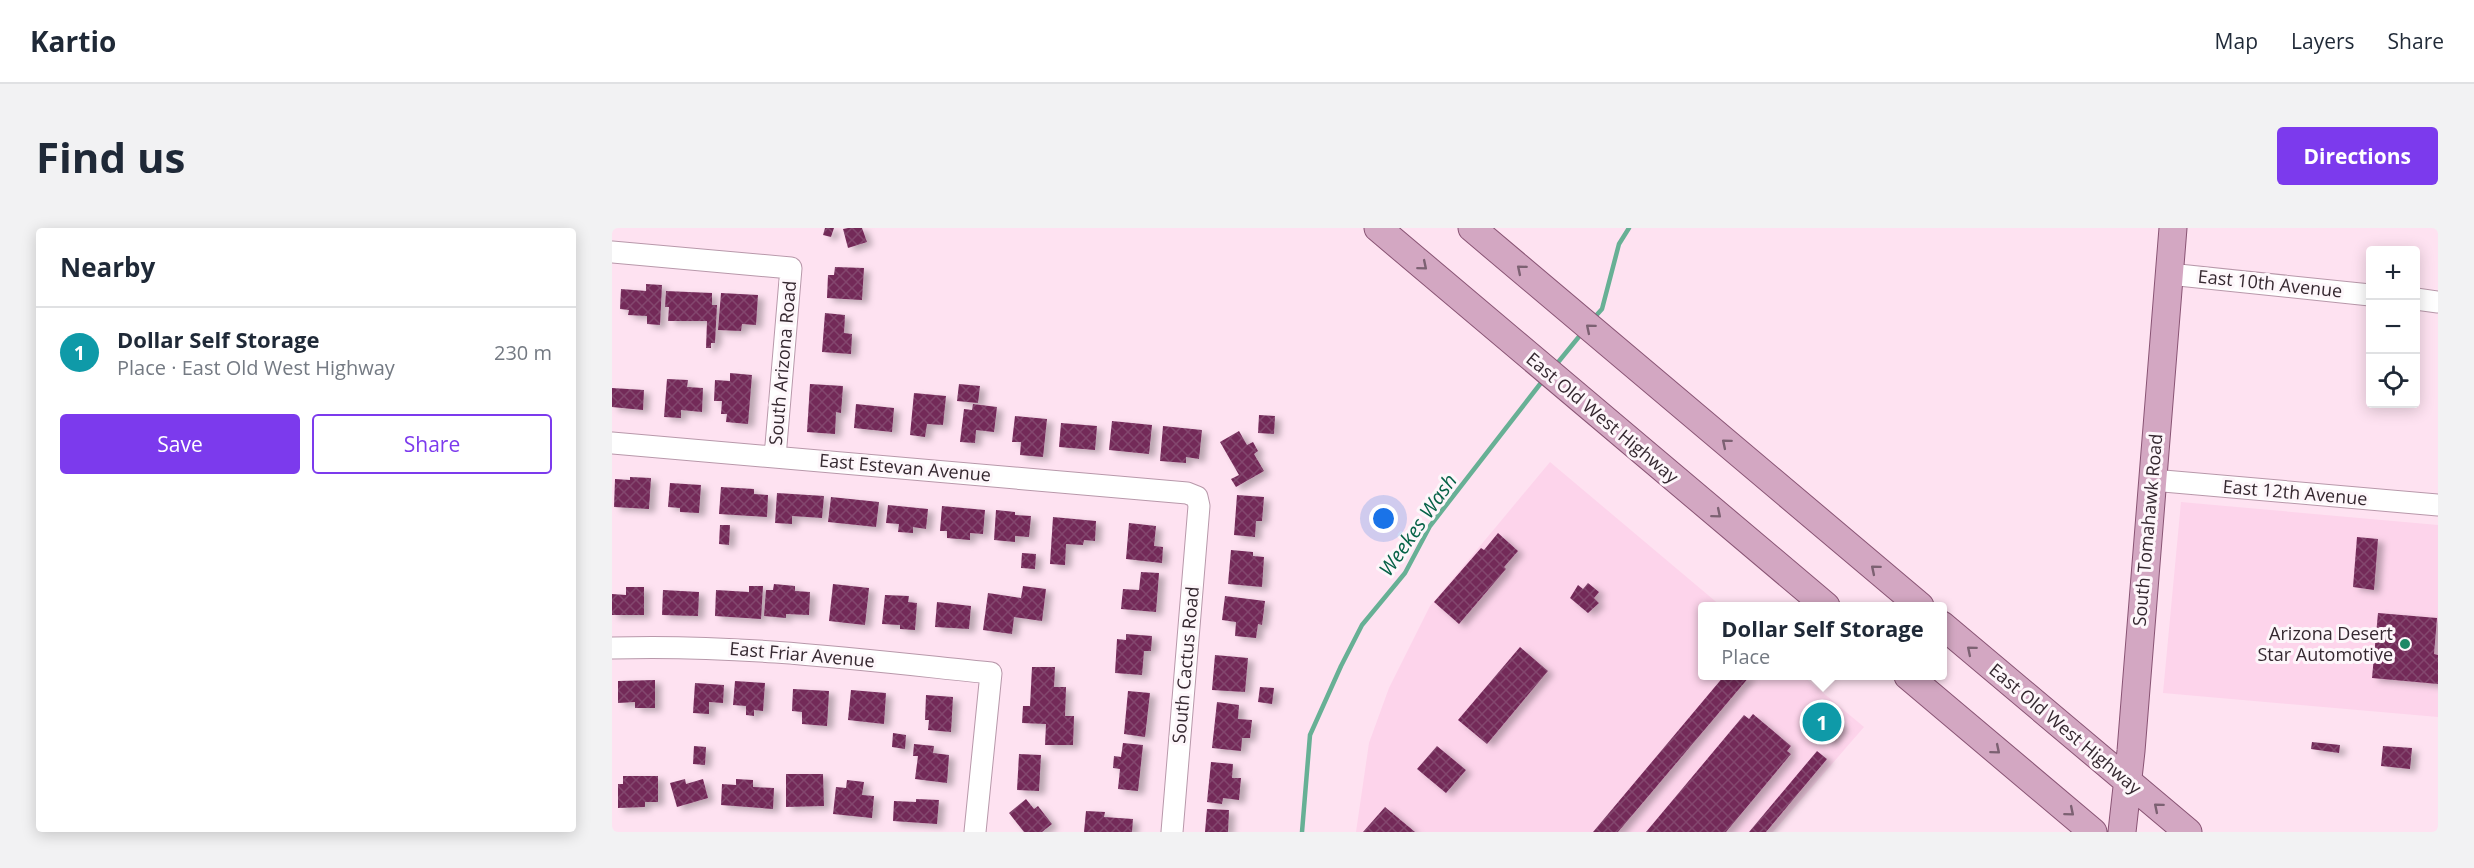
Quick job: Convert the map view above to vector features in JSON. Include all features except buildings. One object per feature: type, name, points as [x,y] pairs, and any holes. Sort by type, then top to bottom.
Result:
[{"type":"main road","name":"East Old West Highway","points":[[1378,228],[1821,602]]},
{"type":"main road","points":[[1472,228],[1915,602]]},
{"type":"main road","name":"South Tomahawk Road","points":[[2122,832],[2173,228]]},
{"type":"main road","name":"East Old West Highway","points":[[1947,629],[2188,832]]},
{"type":"main road","points":[[1914,680],[2093,832]]},
{"type":"street","name":"South Arizona Road","points":[[612,252],[792,268],[775,457]]},
{"type":"street","name":"East 10th Avenue","points":[[2169,274],[2366,295]]},
{"type":"street","points":[[2420,300],[2438,302]]},
{"type":"street","name":"East Estevan Avenue","points":[[612,443],[1187,494],[1197,497]]},
{"type":"street","name":"East 12th Avenue","points":[[2152,480],[2438,505]]},
{"type":"street","name":"South Cactus Road","points":[[1172,832],[1199,506],[1197,497]]},
{"type":"street","name":"East Friar Avenue","points":[[612,648],[657,647],[776,651],[991,673],[975,832]]},
{"type":"shaded area","points":[[1550,462],[1716,602],[1698,602],[1698,680],[1808,680],[1864,727],[1773,832],[1356,832],[1369,743],[1389,688],[1430,606]]},
{"type":"shaded area","points":[[2181,502],[2438,525],[2438,717],[2163,693]]},
{"type":"waterway","name":"Weekes Wash","points":[[1593,319],[1602,309],[1619,244],[1629,228]]},
{"type":"waterway","name":"Weekes Wash","points":[[1555,366],[1582,333]]},
{"type":"waterway","name":"Weekes Wash","points":[[1302,832],[1310,735],[1362,625],[1405,573],[1430,526],[1544,379]]},
{"type":"place","name":"Arizona Desert Star Automotive","points":[[2405,644]]},
{"type":"place","name":"Dollar Self Storage","points":[[1822,722]]}]
